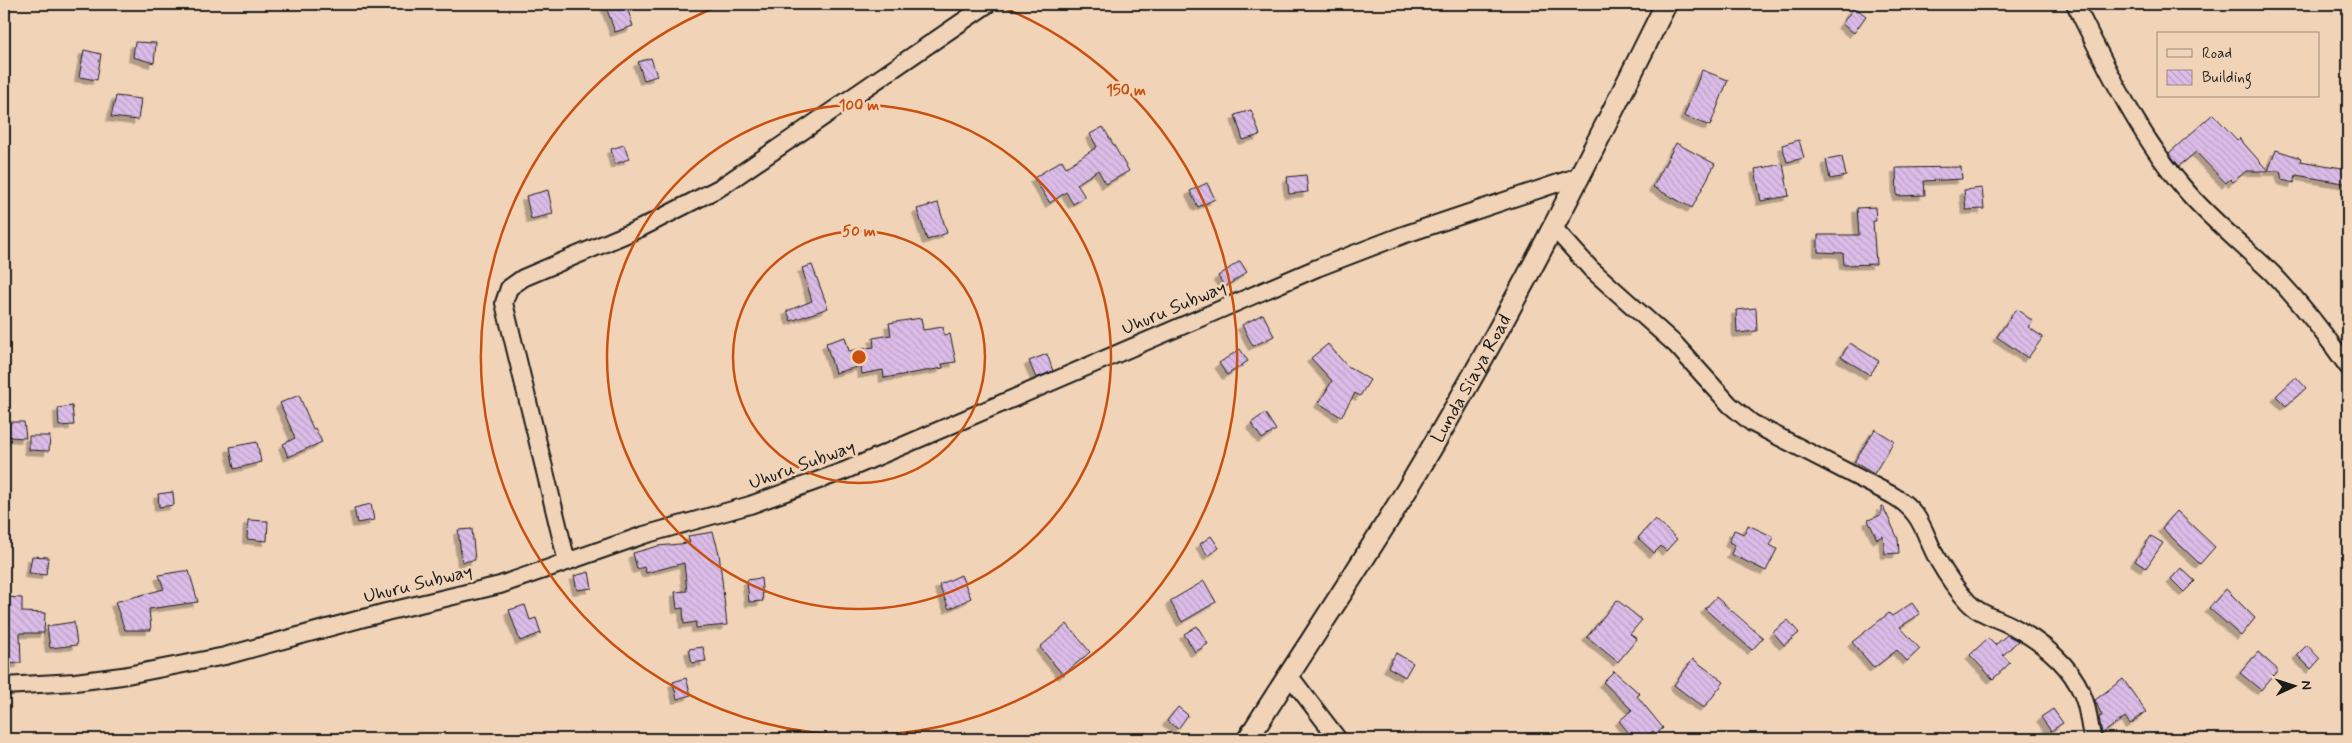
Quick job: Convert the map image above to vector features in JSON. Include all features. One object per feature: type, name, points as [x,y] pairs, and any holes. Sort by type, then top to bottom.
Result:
[{"type":"main road","name":"Lunda Siaya Road","points":[[1248,739],[1407,488],[1473,376],[1582,175],[1666,4]]},
{"type":"street","points":[[568,562],[504,303],[509,288],[523,278],[641,228],[721,187],[988,4]]},
{"type":"street","points":[[2075,4],[2132,113],[2170,170],[2215,221],[2273,274],[2327,337],[2348,367]]},
{"type":"street","name":"Uhuru Subway","points":[[4,686],[75,682],[122,676],[225,656],[386,612],[500,585],[644,535],[750,506],[844,471],[1317,268],[1464,213],[1582,175]]},
{"type":"street","points":[[1553,227],[1591,269],[1676,345],[1730,405],[1745,418],[1802,451],[1892,495],[1914,511],[1922,522],[1938,560],[1968,603],[1980,612],[2029,635],[2049,650],[2068,672],[2085,701],[2093,739]]},
{"type":"street","points":[[1289,675],[1338,739]]},
{"type":"building","points":[[605,4],[626,4],[633,26],[615,32]]},
{"type":"building","points":[[1854,7],[1866,16],[1854,33],[1842,24]]},
{"type":"building","points":[[135,42],[156,43],[154,63],[133,57]]},
{"type":"building","points":[[84,50],[101,54],[97,80],[79,77]]},
{"type":"building","points":[[651,58],[657,76],[644,80],[638,62]]},
{"type":"building","points":[[1702,70],[1728,80],[1710,126],[1684,116]]},
{"type":"building","points":[[116,96],[141,99],[138,120],[111,117]]},
{"type":"building","points":[[1251,110],[1260,135],[1243,140],[1235,115]]},
{"type":"building","points":[[2213,114],[2237,140],[2239,138],[2268,171],[2246,171],[2233,182],[2230,179],[2226,183],[2196,152],[2179,166],[2169,153]]},
{"type":"building","points":[[1103,127],[1129,171],[1106,184],[1098,170],[1077,184],[1085,197],[1073,204],[1066,192],[1050,203],[1034,178],[1062,160],[1066,167],[1097,147],[1090,134]]},
{"type":"building","points":[[1799,140],[1804,158],[1787,162],[1782,145]]},
{"type":"building","points":[[1676,143],[1715,164],[1692,208],[1653,187]]},
{"type":"building","points":[[624,145],[629,159],[615,164],[611,149]]},
{"type":"building","points":[[2276,150],[2301,158],[2300,161],[2348,169],[2348,184],[2296,175],[2294,183],[2282,180],[2280,171],[2268,171]]},
{"type":"building","points":[[1842,157],[1846,176],[1830,179],[1826,160]]},
{"type":"building","points":[[1783,164],[1789,196],[1761,201],[1755,169]]},
{"type":"building","points":[[1961,167],[1962,179],[1924,181],[1925,195],[1897,196],[1896,168]]},
{"type":"building","points":[[1306,175],[1308,192],[1289,194],[1287,177]]},
{"type":"building","points":[[1207,183],[1215,199],[1198,207],[1190,191]]},
{"type":"building","points":[[1982,188],[1984,209],[1966,210],[1964,190]]},
{"type":"building","points":[[548,190],[553,214],[531,219],[526,196]]},
{"type":"building","points":[[938,203],[947,233],[927,240],[917,209]]},
{"type":"building","points":[[1875,207],[1876,221],[1873,221],[1876,264],[1844,265],[1843,253],[1818,252],[1818,235],[1859,235],[1857,208]]},
{"type":"building","points":[[1240,261],[1247,272],[1225,287],[1218,276]]},
{"type":"building","points":[[812,265],[828,308],[791,321],[787,311],[812,301],[802,268]]},
{"type":"building","points":[[1756,308],[1757,331],[1737,333],[1736,310]]},
{"type":"building","points":[[2016,309],[2033,321],[2028,327],[2043,337],[2028,358],[1997,337]]},
{"type":"building","points":[[1263,314],[1274,336],[1253,346],[1242,325]]},
{"type":"building","points":[[921,318],[923,330],[943,327],[944,335],[950,334],[956,362],[942,364],[943,368],[884,378],[883,370],[862,374],[861,366],[835,373],[826,343],[845,337],[849,351],[874,347],[873,338],[891,335],[889,323]]},
{"type":"building","points":[[1850,343],[1879,361],[1870,375],[1841,357]]},
{"type":"building","points":[[1328,344],[1346,365],[1370,380],[1360,396],[1355,393],[1341,417],[1319,403],[1332,381],[1311,358]]},
{"type":"building","points":[[1240,349],[1248,361],[1227,375],[1219,363]]},
{"type":"building","points":[[1047,354],[1053,371],[1036,378],[1029,361]]},
{"type":"building","points":[[2296,377],[2306,388],[2286,406],[2276,396]]},
{"type":"building","points":[[299,395],[313,429],[315,428],[322,442],[288,457],[283,444],[295,438],[280,403]]},
{"type":"building","points":[[72,406],[74,425],[59,426],[58,408]]},
{"type":"building","points":[[1265,413],[1276,430],[1262,439],[1251,423]]},
{"type":"building","points":[[9,422],[24,422],[26,438],[9,437]]},
{"type":"building","points":[[1875,429],[1894,441],[1874,474],[1854,462]]},
{"type":"building","points":[[29,436],[50,436],[49,451],[29,450]]},
{"type":"building","points":[[257,442],[261,462],[234,469],[230,447]]},
{"type":"building","points":[[173,492],[174,505],[159,507],[158,494]]},
{"type":"building","points":[[371,504],[374,520],[357,523],[354,508]]},
{"type":"building","points":[[1881,506],[1883,506],[1898,539],[1899,553],[1885,554],[1883,536],[1877,539],[1868,520],[1881,515]]},
{"type":"building","points":[[2177,511],[2215,547],[2200,564],[2162,528]]},
{"type":"building","points":[[1655,519],[1677,539],[1666,551],[1661,546],[1654,553],[1638,538]]},
{"type":"building","points":[[248,520],[268,521],[267,541],[247,539]]},
{"type":"building","points":[[1748,525],[1774,537],[1770,545],[1777,549],[1766,571],[1731,554],[1735,545],[1729,542],[1734,530],[1744,534]]},
{"type":"building","points":[[472,529],[475,560],[462,562],[458,530]]},
{"type":"building","points":[[713,532],[719,553],[727,625],[696,628],[696,622],[684,624],[683,608],[677,609],[675,592],[687,591],[684,563],[646,573],[644,567],[637,569],[633,553],[658,546],[690,543],[688,536]]},
{"type":"building","points":[[1211,536],[1219,548],[1208,556],[1200,544]]},
{"type":"building","points":[[2151,536],[2163,543],[2146,568],[2135,561]]},
{"type":"building","points":[[32,556],[48,557],[46,575],[29,573]]},
{"type":"building","points":[[2181,568],[2195,581],[2184,592],[2171,579]]},
{"type":"building","points":[[189,571],[198,602],[149,609],[151,630],[125,630],[115,602],[164,589],[159,575]]},
{"type":"building","points":[[589,572],[592,588],[577,590],[574,576]]},
{"type":"building","points":[[961,575],[971,598],[949,609],[939,585]]},
{"type":"building","points":[[761,578],[763,601],[749,602],[747,580]]},
{"type":"building","points":[[1204,581],[1216,602],[1182,622],[1170,601]]},
{"type":"building","points":[[2226,589],[2255,618],[2241,636],[2209,608]]},
{"type":"building","points":[[4,597],[22,598],[22,612],[45,613],[44,633],[20,633],[21,663],[4,664]]},
{"type":"building","points":[[1716,597],[1763,638],[1752,650],[1705,609]]},
{"type":"building","points":[[1617,600],[1642,620],[1630,634],[1637,639],[1618,662],[1587,637]]},
{"type":"building","points":[[1912,603],[1920,614],[1900,627],[1920,649],[1907,661],[1897,650],[1874,668],[1852,642],[1889,613],[1892,616]]},
{"type":"building","points":[[525,605],[530,620],[536,618],[541,633],[520,641],[509,610]]},
{"type":"building","points":[[1788,620],[1799,633],[1784,645],[1773,632]]},
{"type":"building","points":[[74,622],[77,645],[50,648],[47,626]]},
{"type":"building","points":[[1067,624],[1090,652],[1063,675],[1040,647]]},
{"type":"building","points":[[1197,626],[1208,644],[1195,652],[1184,634]]},
{"type":"building","points":[[2007,635],[2018,641],[2003,655],[2010,663],[1993,679],[1970,655],[1988,638],[1995,645]]},
{"type":"building","points":[[2307,645],[2320,659],[2311,669],[2297,655]]},
{"type":"building","points":[[703,647],[706,661],[692,663],[689,649]]},
{"type":"building","points":[[2258,652],[2278,670],[2261,690],[2240,673]]},
{"type":"building","points":[[1396,653],[1413,663],[1405,677],[1388,667]]},
{"type":"building","points":[[1693,659],[1724,682],[1704,708],[1674,685]]},
{"type":"building","points":[[1614,671],[1640,694],[1637,696],[1663,728],[1656,734],[1653,731],[1642,739],[1634,739],[1619,721],[1632,710],[1603,682]]},
{"type":"building","points":[[686,678],[691,695],[677,699],[673,682]]},
{"type":"building","points":[[2123,679],[2146,712],[2130,724],[2125,717],[2102,734],[2099,717],[2102,716],[2095,700]]},
{"type":"building","points":[[1178,707],[1188,715],[1178,729],[1167,721]]},
{"type":"building","points":[[2053,709],[2063,723],[2051,731],[2041,717]]}]
